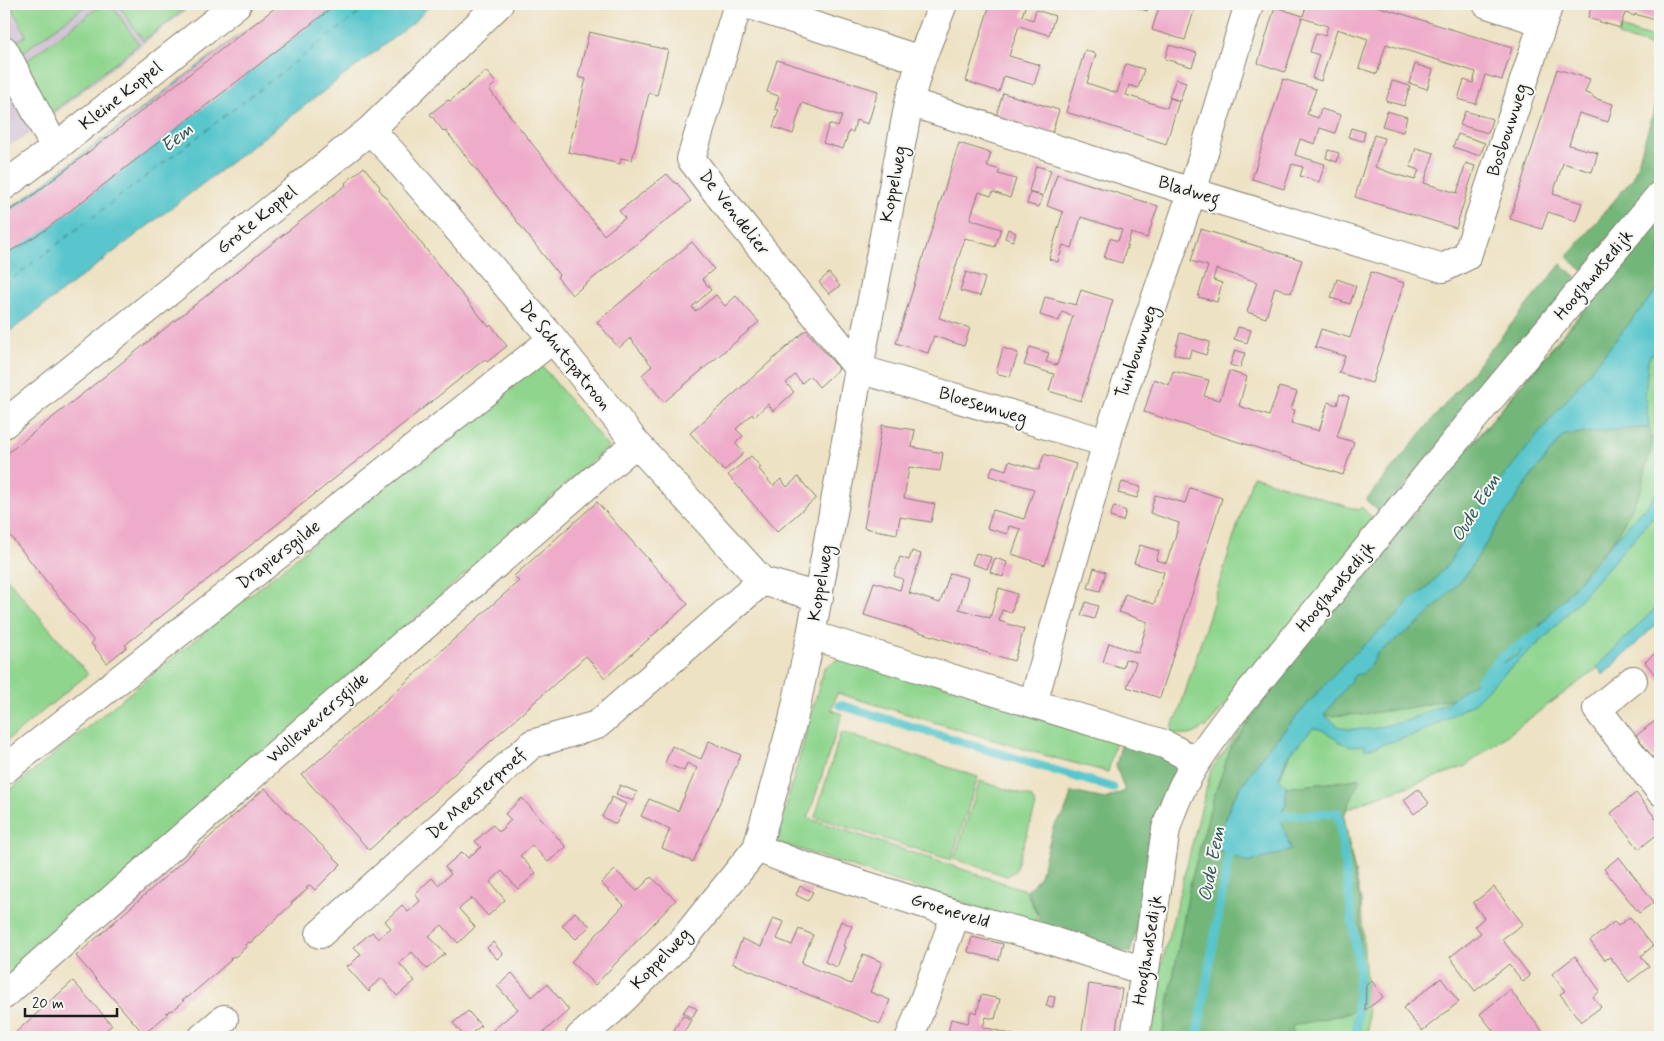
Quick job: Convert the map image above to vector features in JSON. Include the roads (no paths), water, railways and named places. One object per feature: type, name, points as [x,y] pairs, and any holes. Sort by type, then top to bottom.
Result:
[{"type":"street","name":"Kleine Koppel","points":[[4,186],[237,4]]},
{"type":"street","name":"Grote Koppel","points":[[4,424],[370,130],[499,4]]},
{"type":"street","name":"De Vendelier","points":[[738,4],[692,159],[720,198],[859,369]]},
{"type":"street","points":[[746,4],[921,60]]},
{"type":"street","name":"Koppelweg","points":[[580,1037],[611,1011],[683,940],[757,848],[793,720],[812,635],[909,102],[921,60],[943,4]]},
{"type":"street","name":"Tuinbouwweg","points":[[1033,703],[1107,443],[1192,192],[1249,4]]},
{"type":"street","points":[[1487,4],[1546,13]]},
{"type":"street","name":"Bosbouwweg","points":[[1467,256],[1546,13]]},
{"type":"street","points":[[4,50],[55,148]]},
{"type":"street","name":"Bladweg","points":[[909,102],[1192,192],[1444,268],[1467,256]]},
{"type":"street","name":"De Schutspatroon","points":[[370,130],[553,339],[636,443],[762,581]]},
{"type":"street","name":"Hooglandsedijk","points":[[1135,1037],[1166,829],[1176,797],[1196,761],[1236,709],[1660,195]]},
{"type":"street","name":"Drapiersgilde","points":[[4,770],[553,339]]},
{"type":"street","name":"Bloesemweg","points":[[859,369],[1107,443]]},
{"type":"street","name":"Wolleweversgilde","points":[[4,995],[272,758],[636,443]]},
{"type":"street","points":[[762,581],[819,597]]},
{"type":"street","name":"De Meesterproef","points":[[320,934],[532,744],[597,725],[762,581]]},
{"type":"street","points":[[812,635],[1164,744],[1196,761]]},
{"type":"street","points":[[1633,680],[1597,709],[1660,791]]},
{"type":"street","name":"Groeneveld","points":[[757,848],[798,864],[956,914],[1043,938],[1135,968],[1145,969]]},
{"type":"street","points":[[910,1037],[956,914]]},
{"type":"street","points":[[203,1037],[224,1019]]},
{"type":"water","name":"Eem","points":[[282,4],[431,4],[414,22],[4,336],[4,211],[22,200]]},
{"type":"water","points":[[1660,286],[1660,336],[1648,361],[1645,396],[1649,427],[1564,435],[1533,474],[1466,575],[1422,621],[1377,654],[1370,666],[1362,674],[1355,675],[1324,715],[1338,726],[1347,729],[1372,729],[1409,720],[1446,703],[1495,667],[1517,655],[1549,615],[1642,509],[1644,510],[1660,489],[1660,509],[1548,635],[1474,703],[1420,733],[1365,750],[1364,745],[1347,745],[1326,732],[1313,728],[1286,758],[1279,779],[1286,786],[1286,804],[1280,816],[1291,850],[1248,863],[1215,848],[1233,798],[1266,751],[1345,662],[1400,613],[1408,601],[1426,589],[1449,563],[1494,488]]},
{"type":"water","points":[[1660,604],[1660,621],[1603,675],[1597,666]]},
{"type":"waterway","name":"Oude Eem","points":[[1480,680],[1501,658],[1540,631]]},
{"type":"waterway","points":[[840,705],[1113,788]]},
{"type":"waterway","points":[[1270,813],[1280,816],[1338,813],[1359,971],[1356,1037]]},
{"type":"waterway","name":"Oude Eem","points":[[1197,1037],[1231,843]]}]
